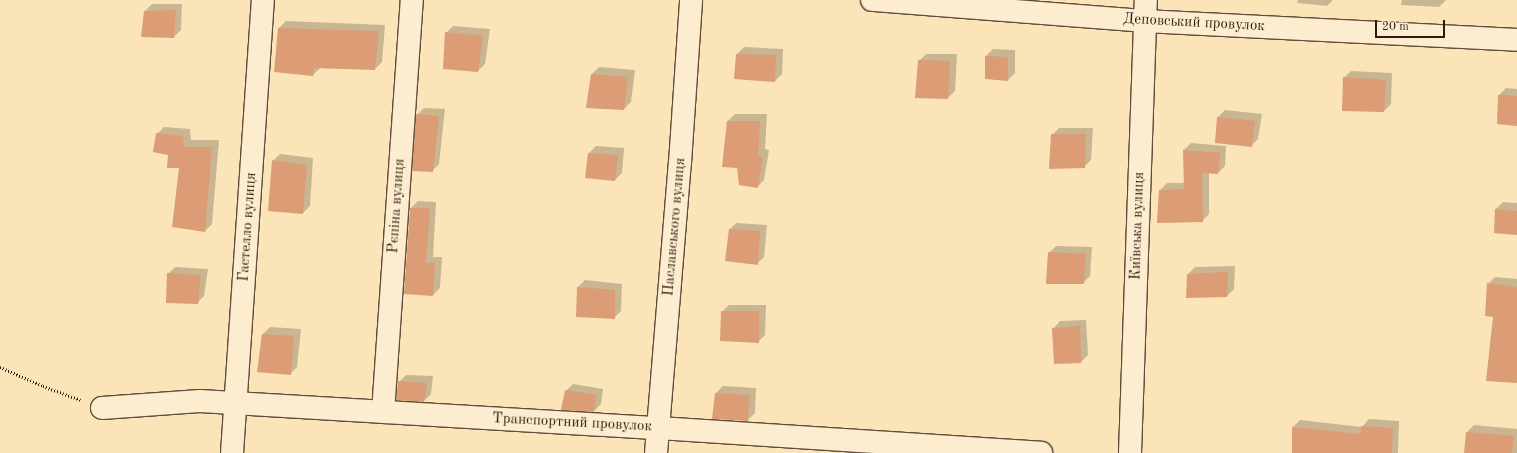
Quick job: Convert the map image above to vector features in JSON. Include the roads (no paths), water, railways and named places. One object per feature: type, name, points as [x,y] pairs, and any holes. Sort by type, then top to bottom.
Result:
[{"type":"street","name":"Гастелло вулиця","points":[[232,453],[263,0]]},
{"type":"street","name":"Рєпіна вулиця","points":[[383,412],[412,0]]},
{"type":"street","name":"Паславського вулиця","points":[[656,453],[680,163],[690,0]]},
{"type":"street","name":"Деповський провулок","points":[[872,0],[1145,10],[1517,40]]},
{"type":"street","name":"Київська вулиця","points":[[1130,453],[1145,10]]},
{"type":"street","name":"Транспортний провулок","points":[[102,408],[200,401],[658,428],[1041,453]]}]
